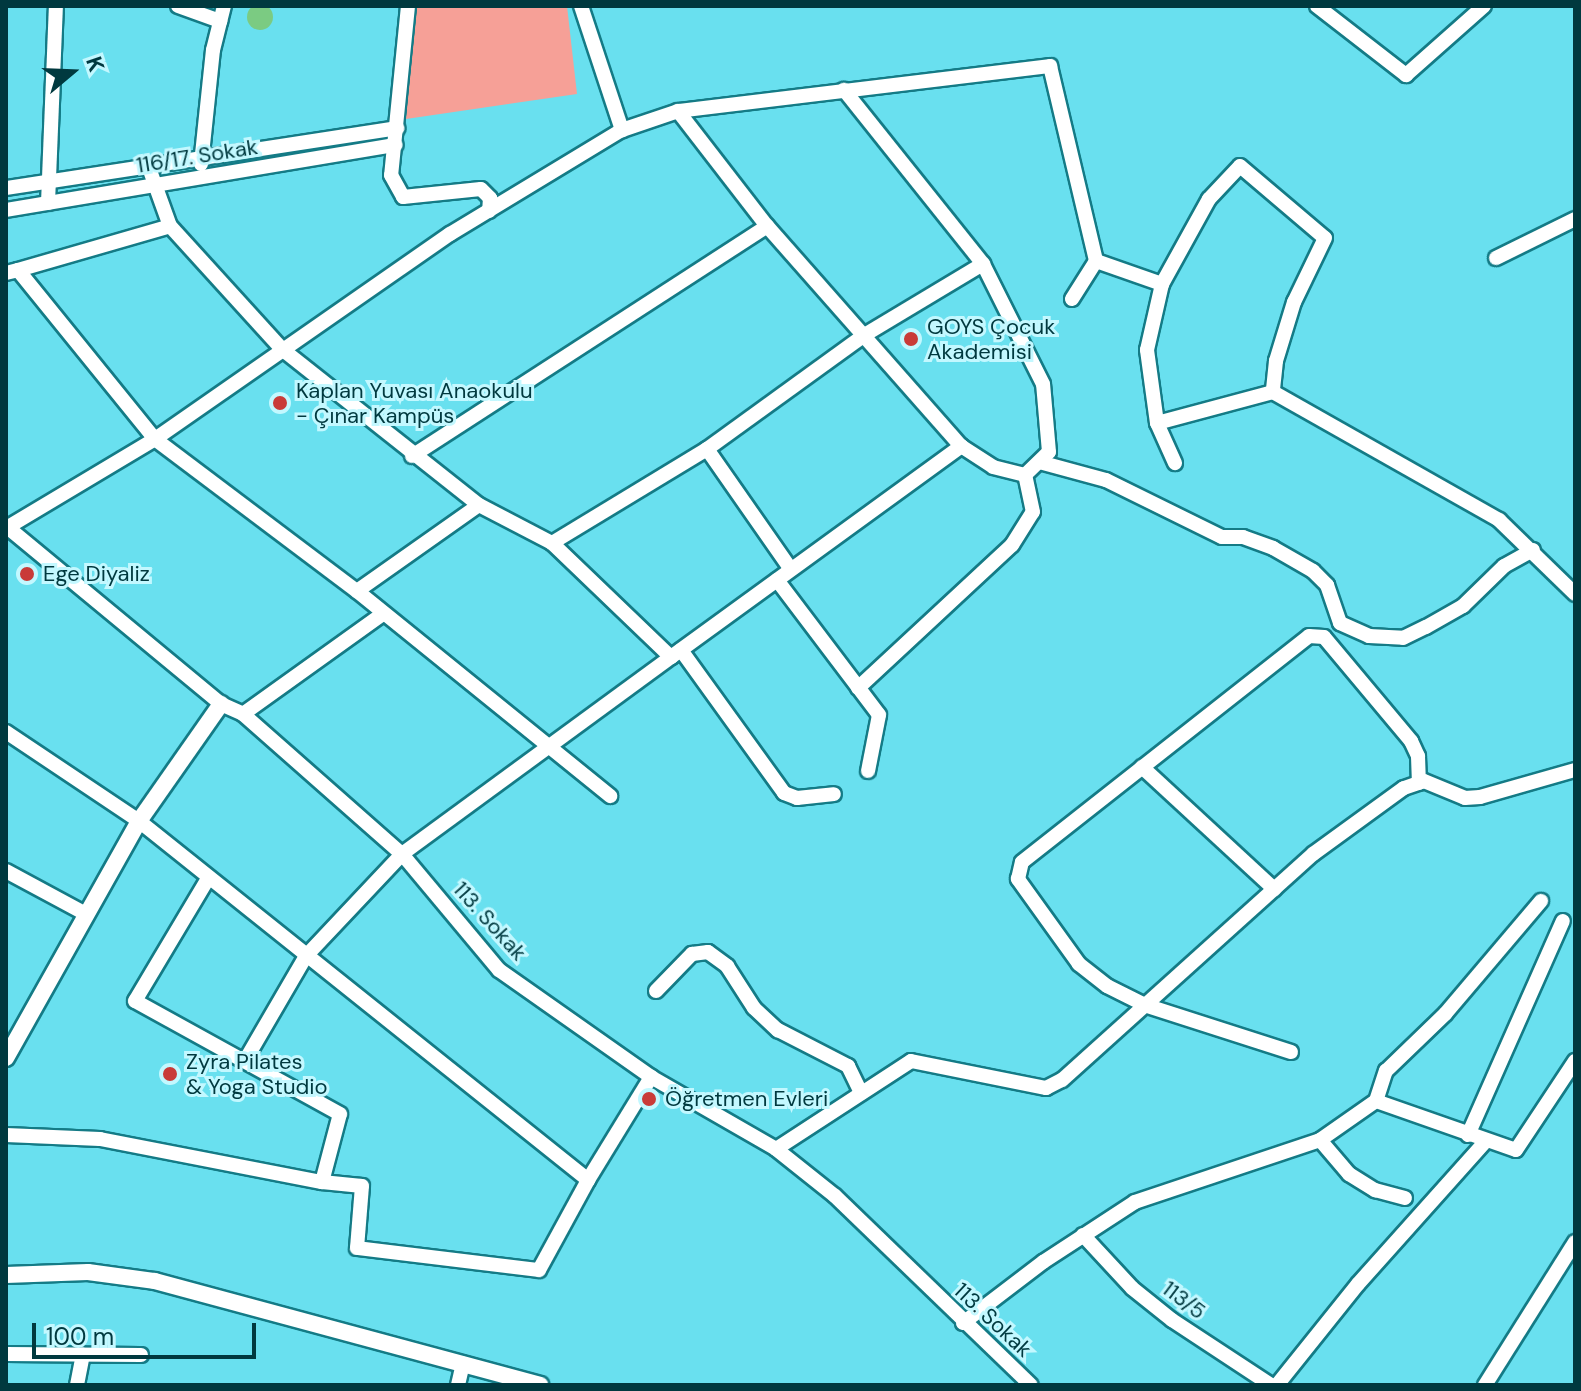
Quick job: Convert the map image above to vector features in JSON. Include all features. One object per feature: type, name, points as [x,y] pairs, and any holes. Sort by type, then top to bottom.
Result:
[{"type":"street","points":[[48,203],[56,6]]},
{"type":"street","points":[[178,6],[220,21]]},
{"type":"street","points":[[199,178],[224,6]]},
{"type":"street","points":[[408,6],[391,175],[403,197],[481,189],[490,198],[489,211]]},
{"type":"street","points":[[581,6],[622,130]]},
{"type":"street","points":[[1317,6],[1406,75],[1484,6]]},
{"type":"street","points":[[7,527],[155,439],[282,349],[489,211],[622,130],[678,111],[1050,66],[1096,261],[1072,299]]},
{"type":"street","points":[[678,111],[767,226],[961,446],[993,467],[1025,475],[1043,463],[1049,452],[1043,384],[983,264],[844,90]]},
{"type":"street","name":"116/17. Sokak","points":[[6,188],[397,128]]},
{"type":"street","name":"116/17. Sokak","points":[[6,210],[396,145]]},
{"type":"street","points":[[148,165],[170,226],[282,349],[412,456],[479,505],[552,543],[676,654],[784,793],[797,798],[834,794]]},
{"type":"street","points":[[1175,463],[1157,423],[1147,350],[1162,284],[1209,199],[1240,166],[1325,238],[1294,302],[1273,392]]},
{"type":"street","points":[[1496,258],[1575,219]]},
{"type":"street","points":[[170,226],[12,272],[155,439],[357,591],[610,796]]},
{"type":"street","points":[[412,456],[767,226]]},
{"type":"street","points":[[1096,261],[1162,284]]},
{"type":"street","points":[[552,543],[707,449],[863,336],[983,264]]},
{"type":"street","points":[[1157,423],[1273,392],[1499,520],[1575,594]]},
{"type":"street","points":[[246,1059],[306,956],[402,854],[961,446]]},
{"type":"street","points":[[707,449],[790,568]]},
{"type":"street","points":[[1043,463],[1106,480],[1222,537],[1243,537],[1273,548],[1313,571],[1327,585],[1340,623],[1369,636],[1403,638],[1426,627],[1463,606],[1504,566],[1533,550]]},
{"type":"street","points":[[858,688],[1012,545],[1033,512],[1025,475]]},
{"type":"street","points":[[357,591],[479,505]]},
{"type":"street","name":"113. Sokak","points":[[7,527],[221,704],[243,714],[402,854],[499,970],[651,1077],[776,1149],[835,1196],[963,1323],[1031,1385]]},
{"type":"street","points":[[777,580],[879,715],[868,771]]},
{"type":"street","points":[[243,714],[384,613]]},
{"type":"street","points":[[1291,1052],[1145,1005],[1079,964],[1018,879],[1022,862],[1316,635],[1324,637],[1411,741],[1418,756],[1419,783]]},
{"type":"street","points":[[6,1058],[12,1032],[86,914],[139,821],[221,704]]},
{"type":"street","points":[[6,732],[139,821],[588,1180]]},
{"type":"street","points":[[1142,767],[1274,889]]},
{"type":"street","points":[[776,1149],[911,1061],[1046,1088],[1062,1080],[1274,889],[1375,805],[1419,783],[1439,784],[1465,798],[1480,797],[1575,770]]},
{"type":"street","points":[[6,871],[86,914]]},
{"type":"street","points":[[209,877],[135,1001],[246,1059],[340,1114],[322,1182]]},
{"type":"street","points":[[963,1323],[1083,1235],[1168,1187],[1320,1140],[1376,1101],[1386,1071],[1446,1013],[1541,901]]},
{"type":"street","points":[[1468,1135],[1563,921]]},
{"type":"street","points":[[656,991],[692,954],[708,952],[727,966],[754,1008],[778,1030],[848,1066],[861,1093]]},
{"type":"street","points":[[1376,1101],[1485,1142],[1516,1150],[1575,1061]]},
{"type":"street","points":[[6,1135],[100,1139],[322,1182],[362,1186],[357,1248],[539,1270],[588,1180],[651,1077]]},
{"type":"street","points":[[1320,1140],[1349,1174],[1375,1190],[1405,1198]]},
{"type":"street","points":[[1274,1385],[1358,1284],[1485,1142]]},
{"type":"street","name":"113/5","points":[[1083,1235],[1132,1288],[1172,1320],[1274,1385]]},
{"type":"street","points":[[1488,1384],[1574,1249]]},
{"type":"street","points":[[6,1275],[88,1272],[155,1281],[540,1385]]},
{"type":"street","points":[[6,1354],[141,1355]]},
{"type":"street","points":[[77,1385],[83,1355]]},
{"type":"street","points":[[458,1385],[463,1364]]},
{"type":"shaded area","points":[[260,4],[269,8],[273,17],[269,26],[260,30],[251,26],[247,17],[251,8]]},
{"type":"shaded area","points":[[412,6],[567,6],[577,94],[406,119]]},
{"type":"place","name":"GOYS Çocuk Akademisi","points":[[911,339]]},
{"type":"place","name":"Kaplan Yuvası Anaokulu - Çınar Kampüs","points":[[280,403]]},
{"type":"place","name":"Ege Diyaliz","points":[[27,574]]},
{"type":"place","name":"Zyra Pilates & Yoga Studio","points":[[170,1074]]},
{"type":"place","name":"Öğretmen Evleri","points":[[649,1099]]}]
